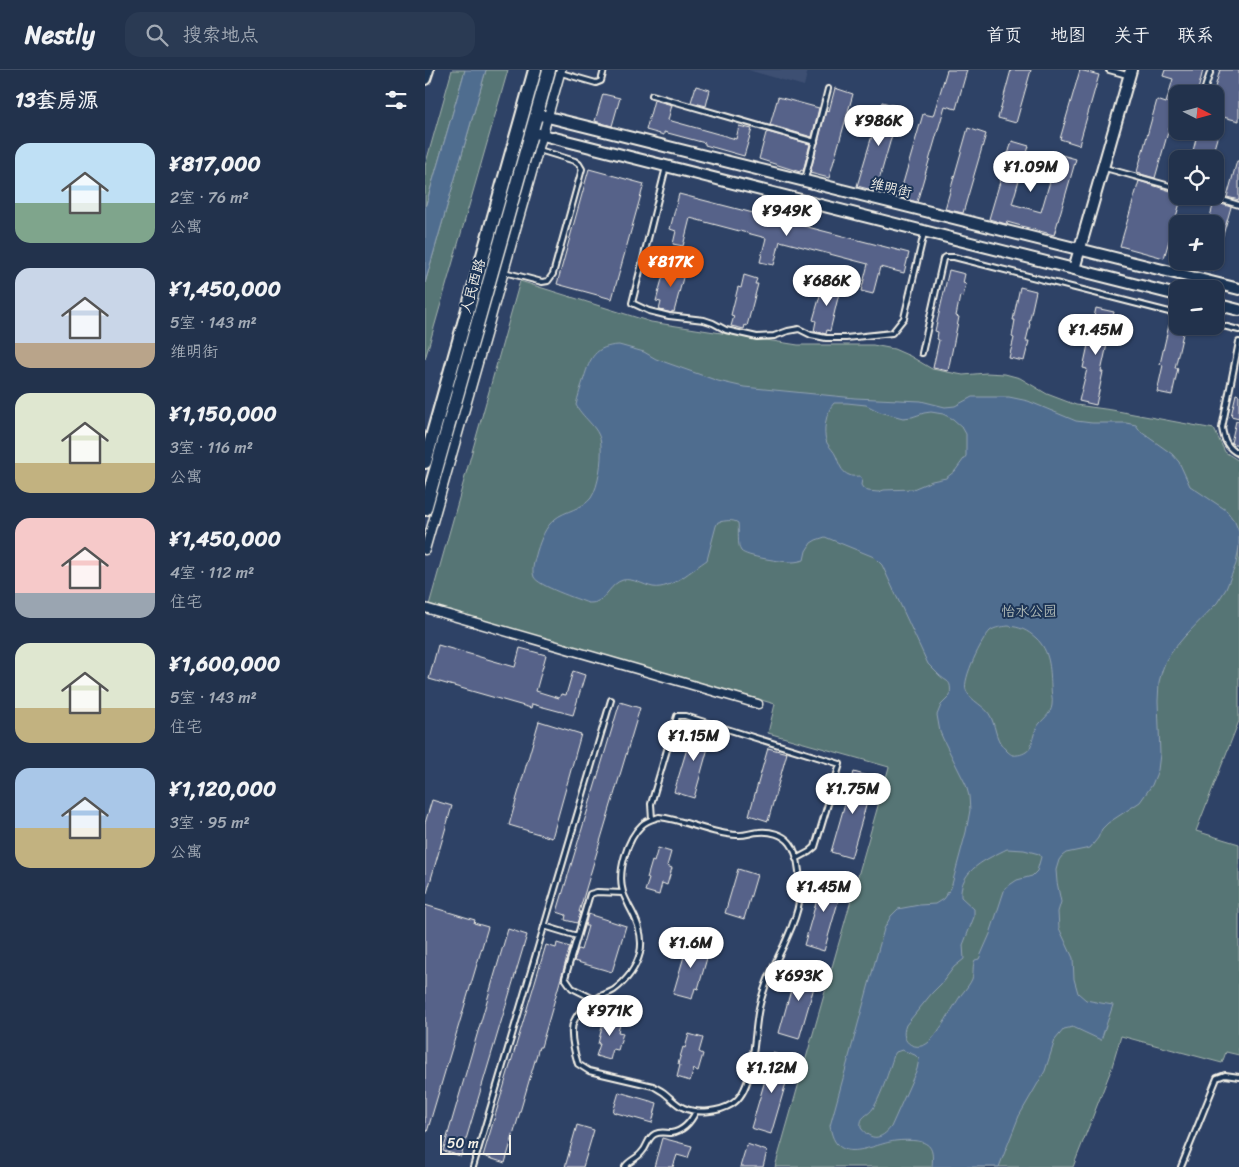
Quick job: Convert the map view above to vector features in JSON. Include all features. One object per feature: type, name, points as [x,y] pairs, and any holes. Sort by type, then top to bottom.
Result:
[{"type":"main road","name":"人民西路","points":[[425,462],[535,70]]},
{"type":"main road","name":"人民西路","points":[[425,509],[542,115],[557,71]]},
{"type":"street","points":[[425,79],[428,70]]},
{"type":"street","points":[[1074,269],[1130,73]]},
{"type":"street","name":"维明街","points":[[542,115],[1239,289]]},
{"type":"street","points":[[425,550],[539,150],[537,134],[1169,293]]},
{"type":"street","points":[[1224,306],[1239,310]]},
{"type":"street","points":[[425,608],[758,704]]},
{"type":"lane","points":[[557,71],[596,83],[601,81],[604,70]]},
{"type":"lane","points":[[1109,70],[1130,73]]},
{"type":"lane","points":[[1206,85],[1211,70]]},
{"type":"lane","points":[[805,181],[828,89]]},
{"type":"lane","points":[[652,95],[815,142]]},
{"type":"lane","points":[[505,272],[542,282],[548,281],[553,274],[582,170],[575,161],[539,150]]},
{"type":"lane","points":[[666,166],[632,303],[660,314],[704,320],[726,330],[757,337],[775,336],[799,329],[811,335],[826,338],[847,338],[892,333],[904,318],[925,231]]},
{"type":"lane","points":[[1103,167],[1169,186]]},
{"type":"lane","points":[[1224,200],[1239,205]]},
{"type":"lane","points":[[922,352],[943,259],[946,257],[954,257],[1169,312]]},
{"type":"lane","points":[[1224,326],[1239,330]]},
{"type":"lane","points":[[1239,342],[1222,428],[1224,440],[1232,451],[1239,454]]},
{"type":"lane","points":[[473,1167],[611,700]]},
{"type":"lane","points":[[652,819],[651,804],[677,716],[685,716],[840,764],[815,846],[809,852],[796,859]]},
{"type":"lane","points":[[659,817],[723,834],[740,836],[759,832],[772,832],[783,836],[791,843],[796,859],[799,902],[790,932],[763,992],[755,1030],[748,1083],[733,1104],[706,1112],[684,1108],[663,1091],[653,1086],[589,1071],[578,1064],[571,1030],[573,1022],[594,999],[613,990],[628,978],[640,953],[639,926],[623,893],[621,873],[629,844],[643,824],[659,817]]},
{"type":"lane","points":[[594,999],[572,988],[565,978],[590,894],[597,892],[623,893]]},
{"type":"lane","points":[[544,926],[577,936]]},
{"type":"lane","points":[[1181,1167],[1217,1078],[1225,1074],[1239,1077]]},
{"type":"lane","points":[[625,1167],[627,1163],[637,1158],[643,1151],[650,1136],[658,1132],[671,1133],[685,1127],[692,1121],[696,1111]]},
{"type":"shaded area","points":[[465,70],[486,70],[425,283],[425,208]]},
{"type":"shaded area","points":[[748,70],[808,70],[804,86]]},
{"type":"shaded area","points":[[619,345],[644,352],[656,359],[718,381],[744,387],[855,398],[921,401],[945,407],[955,406],[972,397],[1009,397],[1028,401],[1076,421],[1136,425],[1141,432],[1172,454],[1179,462],[1190,486],[1226,510],[1235,522],[1239,532],[1239,547],[1236,564],[1226,589],[1217,603],[1174,649],[1166,660],[1162,671],[1159,682],[1158,701],[1160,754],[1158,770],[1152,785],[1140,802],[1102,829],[1090,848],[1066,853],[1062,856],[1056,870],[1061,902],[1058,912],[1059,928],[1073,958],[1074,979],[1078,993],[1086,1000],[1113,1005],[1101,1040],[1073,1027],[1064,1029],[1055,1040],[1045,1071],[1019,1116],[999,1167],[932,1167],[930,1147],[918,1141],[895,1141],[865,1149],[847,1150],[839,1146],[833,1139],[830,1126],[884,929],[891,916],[898,909],[935,904],[943,899],[951,888],[970,810],[966,785],[940,732],[937,715],[941,705],[950,696],[950,686],[928,664],[882,565],[874,557],[825,537],[811,543],[806,551],[804,560],[787,562],[750,555],[740,549],[738,523],[729,521],[718,522],[707,560],[682,578],[667,585],[653,587],[634,581],[623,580],[615,584],[600,600],[588,603],[550,588],[537,581],[534,577],[533,567],[537,551],[546,529],[559,516],[588,502],[596,487],[600,465],[600,440],[595,429],[576,405],[591,359],[599,351]],"holes":[[[834,403],[866,405],[880,412],[903,418],[931,412],[943,414],[953,419],[962,427],[966,434],[966,456],[955,471],[946,478],[932,481],[913,489],[868,491],[861,485],[862,479],[860,476],[852,476],[844,472],[827,443],[825,428]],[[1012,626],[1023,629],[1036,638],[1047,654],[1050,673],[1051,708],[1036,729],[1029,749],[1022,754],[1016,755],[1009,753],[1003,747],[989,713],[966,690],[967,677],[978,650],[990,631],[999,627]],[[1007,849],[1024,850],[1039,854],[1041,857],[1037,871],[1032,876],[1017,880],[1005,888],[990,934],[979,959],[974,962],[971,981],[938,1032],[925,1045],[915,1046],[910,1044],[905,1037],[906,1025],[954,967],[964,959],[963,945],[974,917],[974,909],[961,897],[962,888],[969,873],[983,861]],[[902,1050],[915,1055],[919,1059],[917,1069],[891,1127],[880,1136],[872,1137],[861,1128],[861,1121],[872,1110],[877,1101],[896,1052]]]},
{"type":"green space","points":[[452,70],[465,70],[425,208],[425,166]]},
{"type":"green space","points":[[486,70],[508,70],[425,359],[425,283]]},
{"type":"green space","name":"怡水公园","points":[[520,281],[651,322],[798,345],[873,345],[894,349],[932,369],[963,375],[1005,374],[1020,378],[1047,394],[1076,405],[1214,429],[1225,452],[1239,461],[1239,721],[1196,831],[1239,844],[1239,1055],[1226,1052],[1222,1063],[1121,1036],[1111,1070],[1073,1167],[775,1167],[889,767],[768,733],[775,704],[429,605]]},
{"type":"building","points":[[947,70],[967,70],[956,109],[945,106],[917,202],[899,197],[923,114],[933,116]]},
{"type":"building","points":[[1011,70],[1031,70],[1016,123],[998,118]]},
{"type":"building","points":[[1080,70],[1099,75],[1079,145],[1060,139]]},
{"type":"building","points":[[1165,70],[1203,70],[1199,85],[1171,85],[1173,79],[1163,76]]},
{"type":"building","points":[[1220,70],[1239,70],[1239,121],[1224,117],[1224,85],[1216,85]]},
{"type":"building","points":[[696,86],[710,90],[706,106],[691,102]]},
{"type":"building","points":[[835,88],[853,94],[829,178],[810,173],[826,110],[829,111]]},
{"type":"building","points":[[1169,93],[1169,129],[1155,178],[1137,172],[1157,100],[1166,103]]},
{"type":"building","points":[[603,94],[620,98],[612,126],[595,121]]},
{"type":"building","points":[[778,97],[819,108],[812,137],[770,125]]},
{"type":"building","points":[[654,100],[672,105],[668,120],[736,139],[739,126],[752,129],[744,156],[664,132],[664,135],[646,130]]},
{"type":"building","points":[[882,102],[900,107],[876,191],[857,186]]},
{"type":"building","points":[[968,128],[986,134],[963,213],[945,209]]},
{"type":"building","points":[[766,133],[810,144],[803,171],[801,170],[800,172],[759,159]]},
{"type":"building","points":[[1196,140],[1216,140],[1214,150],[1193,150]]},
{"type":"building","points":[[1012,141],[1029,146],[1012,204],[1041,212],[1058,154],[1076,159],[1054,235],[989,219]]},
{"type":"building","points":[[1237,161],[1239,161],[1239,200],[1227,197]]},
{"type":"building","points":[[589,169],[644,184],[612,299],[557,284]]},
{"type":"building","points":[[1139,181],[1169,190],[1169,205],[1179,205],[1176,215],[1169,215],[1169,241],[1164,258],[1120,246]]},
{"type":"building","points":[[679,194],[909,253],[904,273],[880,267],[873,294],[861,291],[868,264],[780,241],[774,265],[760,262],[766,238],[690,218],[683,246],[673,244],[676,231],[670,229]]},
{"type":"building","points":[[1213,205],[1231,207],[1224,232],[1224,215],[1210,215]]},
{"type":"building","points":[[671,262],[684,265],[683,269],[685,270],[674,312],[672,311],[672,313],[659,310],[661,302],[656,301],[664,272],[668,274]]},
{"type":"building","points":[[949,270],[965,274],[963,283],[966,284],[963,297],[960,296],[956,316],[959,317],[948,371],[933,368],[939,340],[937,339],[938,332],[935,331]]},
{"type":"building","points":[[744,275],[757,279],[755,284],[758,284],[747,326],[745,325],[744,329],[731,326],[734,316],[731,315],[738,287],[741,288]]},
{"type":"building","points":[[827,280],[839,283],[838,288],[840,289],[830,331],[827,330],[826,334],[814,331],[816,321],[813,320],[821,292],[824,292]]},
{"type":"building","points":[[1020,287],[1036,291],[1026,341],[1029,341],[1024,361],[1009,358],[1014,338],[1012,337],[1015,320],[1013,320]]},
{"type":"building","points":[[1096,308],[1114,312],[1096,405],[1079,401],[1087,369],[1083,368]]},
{"type":"building","points":[[1169,325],[1169,335],[1183,335],[1175,368],[1178,368],[1172,395],[1157,392],[1163,365],[1160,364]]},
{"type":"building","points":[[1236,394],[1239,395],[1239,418],[1231,416]]},
{"type":"building","points":[[1236,421],[1239,422],[1239,445],[1231,443]]},
{"type":"building","points":[[438,645],[515,667],[520,648],[546,655],[536,691],[559,698],[561,694],[566,695],[573,671],[585,675],[573,715],[532,704],[531,708],[429,679]]},
{"type":"building","points":[[620,702],[640,708],[577,923],[565,920],[566,915],[557,912]]},
{"type":"building","points":[[539,721],[581,734],[552,838],[509,825]]},
{"type":"building","points":[[694,725],[713,730],[694,798],[674,792]]},
{"type":"building","points":[[768,748],[787,753],[768,821],[749,815]]},
{"type":"building","points":[[854,772],[874,778],[851,858],[831,852]]},
{"type":"building","points":[[432,800],[452,806],[427,893],[425,893],[425,823]]},
{"type":"building","points":[[658,848],[671,852],[667,866],[672,868],[667,885],[662,883],[659,895],[645,891],[652,861],[654,862]]},
{"type":"building","points":[[738,869],[757,875],[744,919],[725,913]]},
{"type":"building","points":[[824,875],[844,881],[824,951],[804,945]]},
{"type":"building","points":[[425,905],[475,920],[474,923],[488,927],[427,1132],[425,1132]]},
{"type":"building","points":[[588,914],[626,926],[612,972],[574,961],[578,949],[581,950],[588,926],[585,926]]},
{"type":"building","points":[[508,929],[527,935],[461,1156],[443,1151]]},
{"type":"building","points":[[689,939],[708,945],[704,957],[707,958],[698,989],[695,988],[692,999],[673,994]]},
{"type":"building","points":[[557,943],[570,947],[505,1163],[483,1156],[546,945],[556,948]]},
{"type":"building","points":[[798,965],[819,970],[799,1039],[779,1033]]},
{"type":"building","points":[[609,1013],[622,1017],[618,1032],[623,1033],[618,1050],[613,1049],[610,1060],[596,1056],[602,1027],[605,1027]]},
{"type":"building","points":[[689,1034],[703,1038],[699,1052],[703,1054],[698,1071],[694,1069],[690,1081],[677,1077],[680,1065],[678,1064]]},
{"type":"building","points":[[773,1053],[793,1059],[771,1134],[751,1128]]},
{"type":"building","points":[[619,1092],[657,1103],[652,1123],[613,1112]]},
{"type":"building","points":[[577,1125],[594,1130],[583,1167],[565,1167]]},
{"type":"building","points":[[662,1138],[692,1146],[688,1158],[677,1155],[673,1167],[654,1167]]},
{"type":"building","points":[[747,1144],[767,1151],[763,1167],[740,1167]]}]
